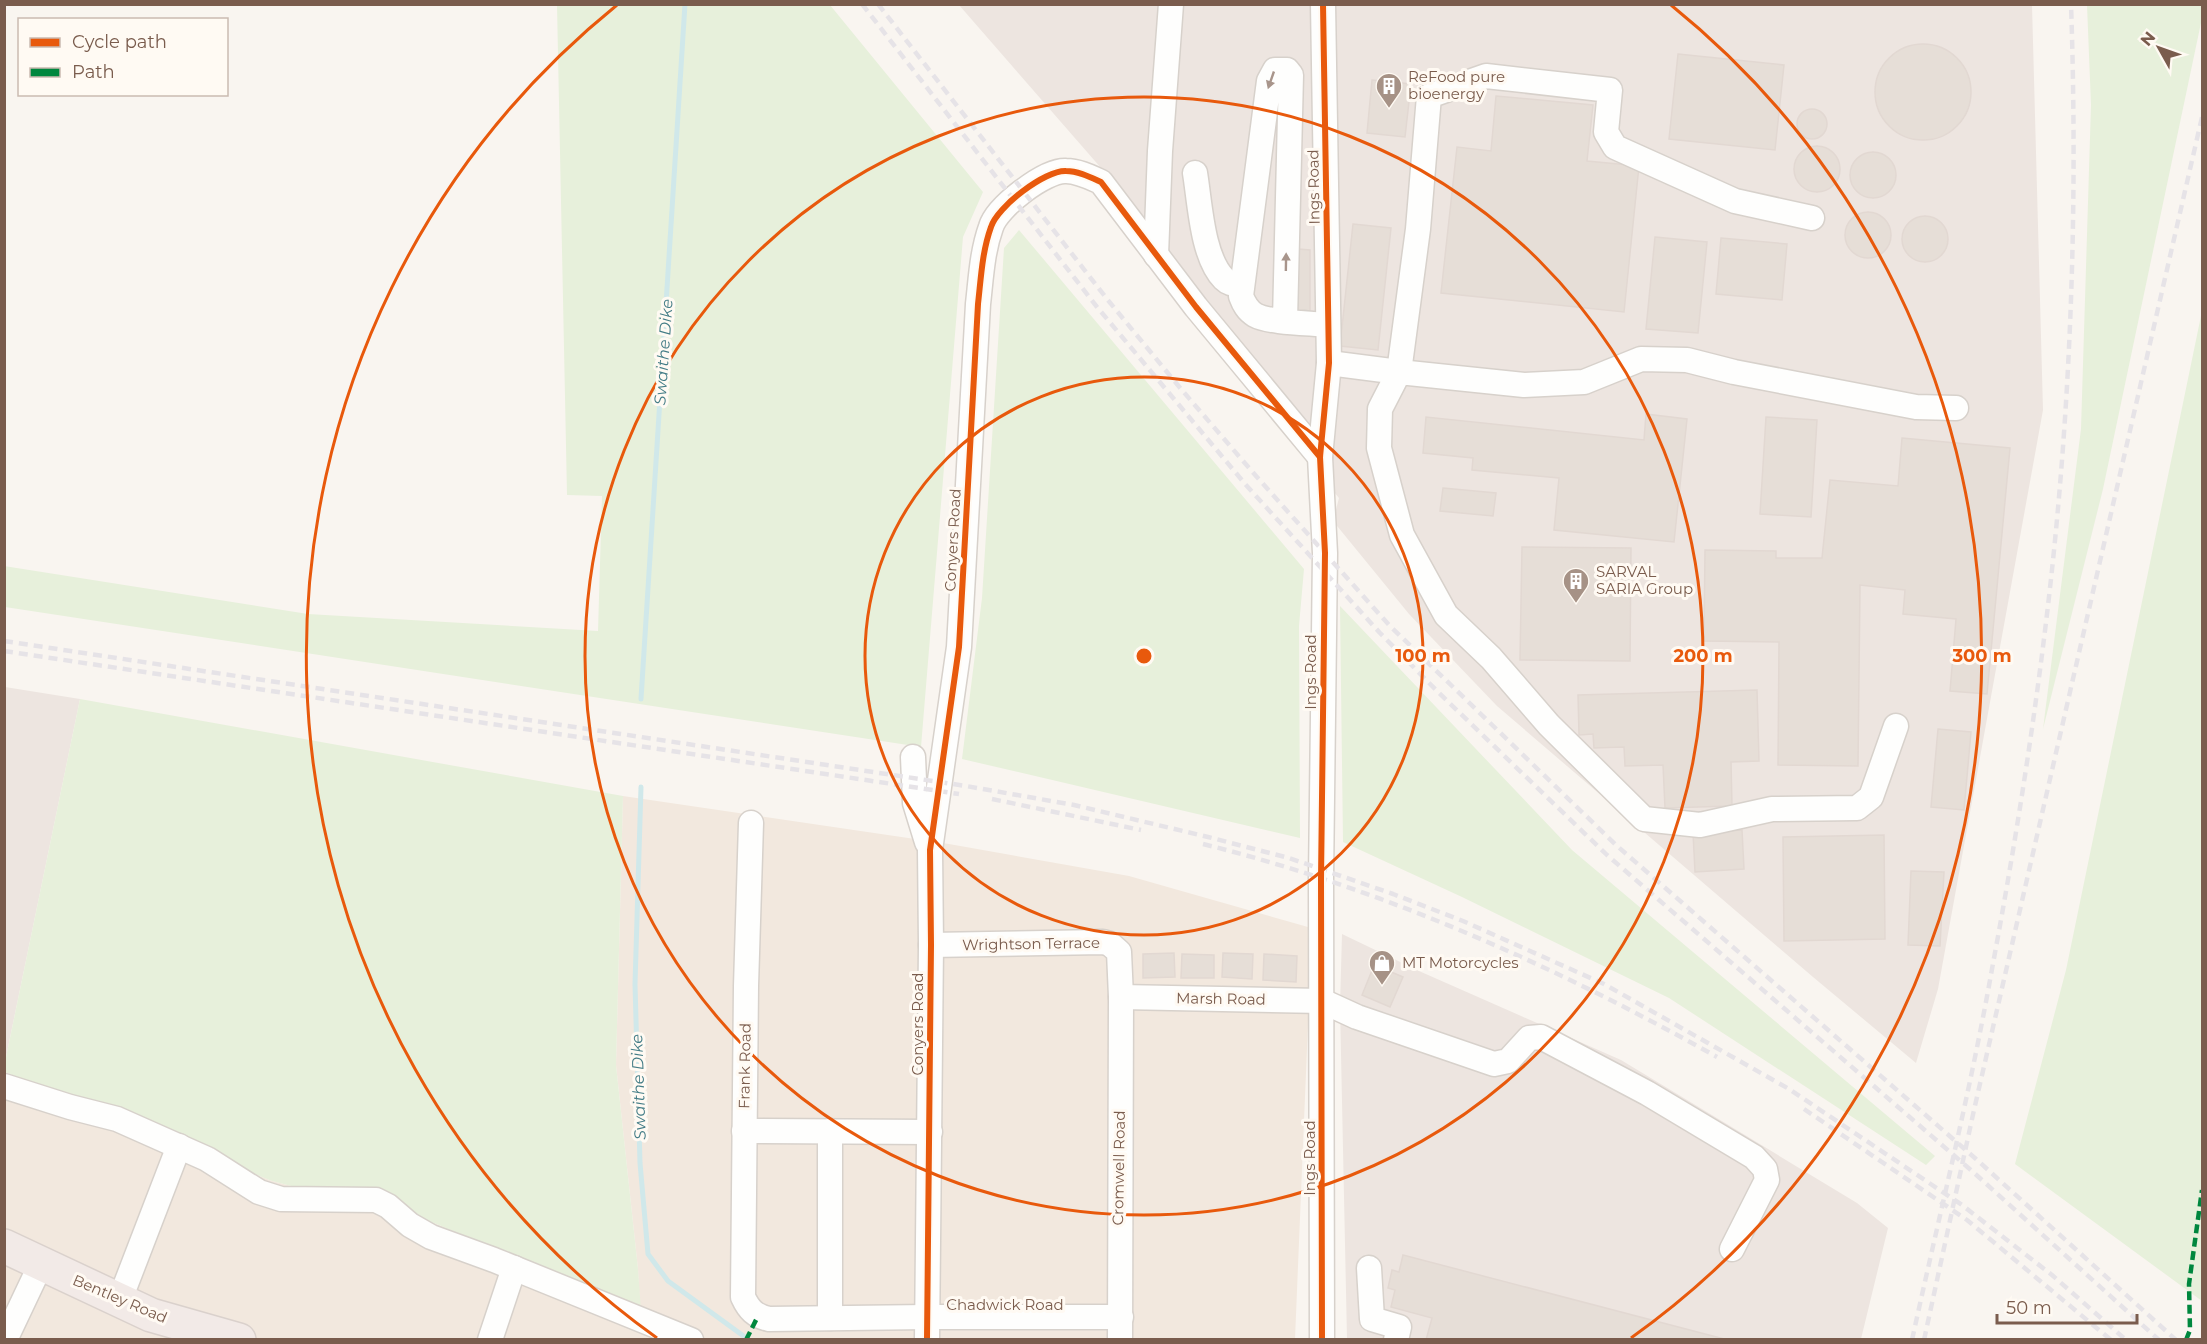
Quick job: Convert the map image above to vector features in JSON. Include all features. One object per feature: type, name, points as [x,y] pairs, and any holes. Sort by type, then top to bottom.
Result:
[{"type":"highway","name":"Bentley Road","points":[[4,1246],[119,1302],[151,1315],[239,1340]]},
{"type":"street","points":[[1156,255],[1160,151],[1171,4]]},
{"type":"street","name":"Ings Road","points":[[1322,1340],[1321,879],[1325,553],[1320,457],[1329,363],[1323,4]]},
{"type":"street","points":[[1285,320],[1291,75],[1287,70],[1275,70],[1269,81],[1241,296],[1245,307],[1254,315],[1264,319],[1328,325]]},
{"type":"street","points":[[1812,218],[1735,201],[1615,147],[1606,132],[1610,90],[1486,76],[1429,96],[1418,229],[1399,372],[1380,409],[1379,448],[1402,535],[1446,615],[1491,658],[1549,725],[1644,819],[1700,825],[1772,809],[1857,808],[1871,797],[1896,726]]},
{"type":"street","name":"Conyers Road","points":[[927,1328],[930,850],[959,646],[978,304],[983,255],[991,225],[998,213],[1040,179],[1065,170],[1087,175],[1101,182],[1196,307],[1320,457]]},
{"type":"street","points":[[1195,173],[1208,250],[1213,264],[1230,284],[1241,285]]},
{"type":"street","points":[[1329,363],[1524,385],[1584,382],[1641,359],[1687,360],[1734,372],[1916,407],[1956,408]]},
{"type":"street","points":[[913,756],[915,803],[930,850]]},
{"type":"street","name":"Frank Road","points":[[748,1309],[743,1297],[744,1131],[751,823]]},
{"type":"street","name":"Wrightson Terrace","points":[[931,945],[1103,942],[1110,944],[1119,952],[1121,997]]},
{"type":"street","name":"Marsh Road","points":[[1121,997],[1322,1001]]},
{"type":"street","name":"Cromwell Road","points":[[1120,1328],[1121,997]]},
{"type":"street","points":[[1322,1001],[1357,1017],[1494,1064],[1508,1061],[1529,1038],[1541,1037],[1647,1093],[1754,1157],[1765,1169],[1767,1180],[1732,1249]]},
{"type":"street","points":[[4,1086],[117,1119],[207,1159],[259,1192],[281,1199],[376,1200],[431,1237],[691,1340]]},
{"type":"street","points":[[744,1131],[930,1132]]},
{"type":"street","points":[[830,1131],[830,1318]]},
{"type":"street","points":[[119,1302],[179,1146]]},
{"type":"street","points":[[5,1340],[41,1264]]},
{"type":"street","points":[[490,1340],[514,1268]]},
{"type":"street","points":[[1369,1268],[1372,1319],[1399,1327],[1396,1340]]},
{"type":"street","name":"Chadwick Road","points":[[748,1309],[758,1316],[769,1319],[830,1318],[927,1328],[1120,1328]]},
{"type":"shaded area","points":[[959,5],[2032,5],[2043,410],[1938,989],[1916,1063],[1497,706],[1409,614],[1333,521],[1339,498],[1222,358],[1216,322],[1108,176]]},
{"type":"shaded area","points":[[4,687],[80,699],[5,1062]]},
{"type":"shaded area","points":[[623,796],[949,844],[1129,876],[1315,929],[1309,1000],[1295,1339],[5,1339],[4,1072],[272,1181],[434,1223],[640,1309],[638,1269],[616,1065]]},
{"type":"shaded area","points":[[1342,934],[1419,971],[1621,1060],[1857,1203],[1888,1228],[1861,1339],[1347,1339],[1340,1006]]},
{"type":"green space","points":[[557,5],[830,5],[983,192],[963,237],[921,747],[5,607],[4,566],[308,614],[598,631],[602,496],[567,495]]},
{"type":"green space","points":[[2087,5],[2202,5],[2202,18],[2103,489],[2043,729],[2081,429],[2091,105]]},
{"type":"green space","points":[[1019,230],[1304,569],[1299,626],[1300,838],[962,759],[982,598],[1004,248]]},
{"type":"green space","points":[[2202,311],[2202,1301],[2015,1164],[2066,970]]},
{"type":"green space","points":[[1340,606],[1572,850],[1935,1156],[1926,1165],[1669,998],[1343,842]]},
{"type":"green space","points":[[80,699],[623,796],[616,1065],[641,1310],[434,1223],[272,1181],[5,1072],[5,1062]]},
{"type":"building","points":[[1923,44],[1941,47],[1957,58],[1968,74],[1971,92],[1968,110],[1957,126],[1941,137],[1923,140],[1905,137],[1889,126],[1878,110],[1875,92],[1878,74],[1889,58],[1905,47]]},
{"type":"building","points":[[1678,54],[1784,65],[1775,150],[1669,139]]},
{"type":"building","name":"ReFood pure bioenergy","points":[[1372,80],[1411,84],[1405,137],[1367,133]]},
{"type":"building","points":[[1496,96],[1593,105],[1587,161],[1639,166],[1624,312],[1441,293],[1457,147],[1491,151]]},
{"type":"building","points":[[1812,109],[1823,113],[1827,124],[1823,135],[1812,139],[1801,135],[1797,124],[1801,113]]},
{"type":"building","points":[[1817,146],[1826,147],[1834,152],[1839,160],[1839,178],[1834,186],[1826,191],[1817,192],[1808,191],[1800,186],[1795,178],[1794,169],[1795,160],[1800,152],[1808,147]]},
{"type":"building","points":[[1873,152],[1882,153],[1890,158],[1895,166],[1895,184],[1890,192],[1882,197],[1873,198],[1864,197],[1856,192],[1851,184],[1850,175],[1851,166],[1856,158],[1864,153]]},
{"type":"building","points":[[1868,212],[1877,213],[1885,218],[1890,226],[1890,244],[1885,252],[1877,257],[1868,258],[1859,257],[1851,252],[1846,244],[1845,235],[1846,226],[1851,218],[1859,213]]},
{"type":"building","points":[[1925,216],[1934,217],[1942,222],[1947,230],[1947,248],[1942,256],[1934,261],[1925,262],[1916,261],[1908,256],[1903,248],[1902,239],[1903,230],[1908,222],[1916,217]]},
{"type":"building","points":[[1353,224],[1391,228],[1378,350],[1340,346]]},
{"type":"building","points":[[1655,237],[1707,242],[1698,333],[1646,329]]},
{"type":"building","points":[[1721,238],[1787,244],[1782,300],[1716,294]]},
{"type":"building","points":[[1298,249],[1310,250],[1310,311],[1298,311]]},
{"type":"building","points":[[1646,414],[1687,419],[1674,542],[1554,530],[1559,478],[1472,470],[1473,458],[1423,453],[1426,417],[1644,440]]},
{"type":"building","points":[[1766,417],[1817,420],[1811,517],[1760,514]]},
{"type":"building","points":[[1902,438],[2010,448],[1987,694],[1950,691],[1956,619],[1903,614],[1905,590],[1860,585],[1858,766],[1778,765],[1779,642],[1704,641],[1705,550],[1776,551],[1776,558],[1822,558],[1830,480],[1898,486]]},
{"type":"building","points":[[1443,488],[1496,493],[1493,516],[1440,511]]},
{"type":"building","name":"SARVAL SARIA Group","points":[[1522,547],[1631,548],[1630,661],[1520,660]]},
{"type":"building","points":[[1757,690],[1759,761],[1731,762],[1732,806],[1665,808],[1663,765],[1625,766],[1624,747],[1594,748],[1593,734],[1579,735],[1578,695]]},
{"type":"building","points":[[1938,729],[1971,732],[1964,810],[1931,807]]},
{"type":"building","points":[[1742,830],[1744,869],[1695,872],[1693,833]]},
{"type":"building","points":[[1884,835],[1885,939],[1784,941],[1783,837]]},
{"type":"building","points":[[1911,871],[1944,872],[1940,946],[1908,945]]},
{"type":"building","points":[[1174,953],[1175,977],[1143,978],[1143,954]]},
{"type":"building","points":[[1223,953],[1253,954],[1252,979],[1222,977]]},
{"type":"building","points":[[1182,954],[1214,955],[1214,978],[1181,978]]},
{"type":"building","points":[[1264,954],[1297,956],[1296,982],[1263,980]]},
{"type":"building","name":"MT Motorcycles","points":[[1377,966],[1403,977],[1390,1007],[1362,995],[1373,968]]},
{"type":"building","points":[[1403,1255],[1728,1340],[1426,1340],[1432,1318],[1391,1307],[1395,1290],[1388,1288],[1392,1270],[1399,1272]]},
{"type":"waterway","name":"Swaithe Dike","points":[[641,699],[685,4]]},
{"type":"waterway","name":"Swaithe Dike","points":[[641,787],[635,984],[640,1163],[648,1254],[668,1281],[749,1340]]},
{"type":"railway","points":[[862,4],[1097,307],[1246,485],[1380,633],[1607,855],[1972,1171],[2159,1340]]},
{"type":"railway","points":[[878,4],[1107,299],[1181,389],[1389,625],[1616,845],[1976,1159],[2176,1340]]},
{"type":"railway","points":[[1912,1340],[1964,1108],[1992,969],[2036,703],[2047,614],[2062,462],[2071,309],[2074,157],[2071,4]]},
{"type":"railway","points":[[1924,1340],[1974,1110],[2202,117]]},
{"type":"railway","points":[[4,641],[966,786],[1074,805],[1289,858],[1463,921],[1604,984],[1789,1089],[1962,1205],[2052,1275],[2126,1340]]},
{"type":"railway","points":[[4,651],[959,794]]},
{"type":"railway","points":[[992,799],[1141,830]]},
{"type":"railway","points":[[1203,844],[1337,883],[1467,933],[1594,992],[1717,1057]]},
{"type":"railway","points":[[1804,1109],[1967,1220],[2111,1340]]},
{"type":"marked path","points":[[2186,1340],[2190,1330],[2189,1284],[2202,1190]]},
{"type":"marked path","points":[[746,1340],[758,1316]]},
{"type":"cycle path","points":[[1322,1340],[1321,879],[1325,553],[1320,457],[1329,363],[1323,4]]},
{"type":"cycle path","points":[[927,1340],[930,850],[959,647],[982,265],[995,219],[1023,191],[1057,172],[1075,172],[1101,182],[1196,307],[1320,457]]},
{"type":"place","name":"ReFood pure bioenergy","points":[[1389,109]]},
{"type":"place","name":"SARVAL SARIA Group","points":[[1576,604]]},
{"type":"place","name":"MT Motorcycles","points":[[1382,986]]}]
